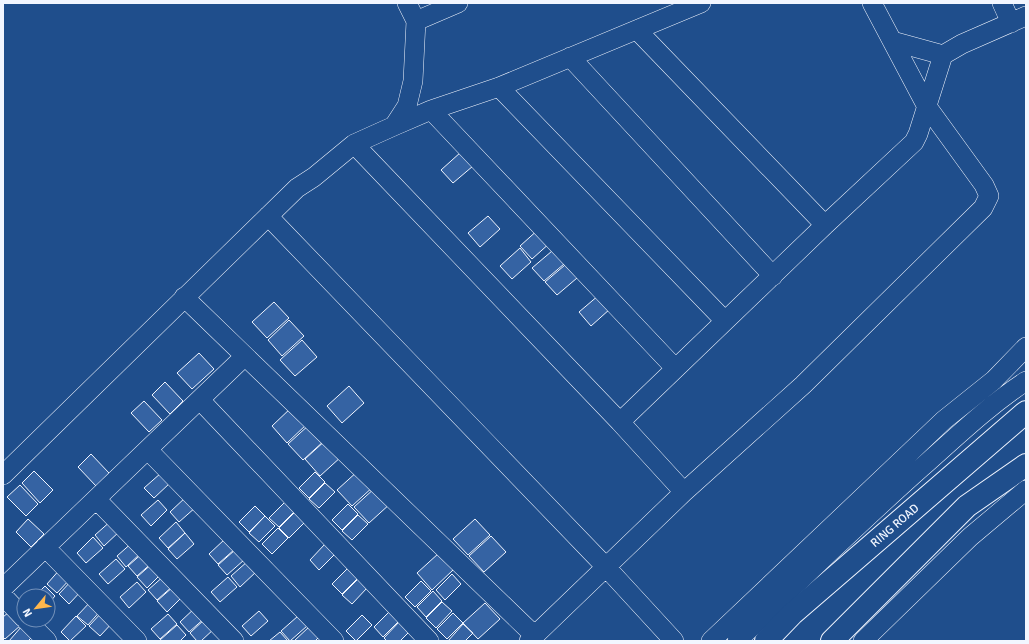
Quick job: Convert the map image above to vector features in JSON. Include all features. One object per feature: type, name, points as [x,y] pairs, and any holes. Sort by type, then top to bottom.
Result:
[{"type":"highway","name":"RING ROAD","points":[[766,641],[792,614],[1026,412]]},
{"type":"highway","points":[[832,641],[967,506],[1026,465]]},
{"type":"street","points":[[394,126],[407,106],[413,81],[416,21],[407,3]]},
{"type":"street","points":[[416,21],[458,3]]},
{"type":"street","points":[[3,475],[296,188],[314,177],[354,144],[431,110],[499,87],[701,3]]},
{"type":"street","points":[[184,297],[532,638],[684,492],[803,384],[983,208],[989,196],[984,185],[926,105],[872,3]]},
{"type":"street","points":[[620,422],[725,320],[914,142],[918,134],[943,55],[962,44],[1018,19],[1002,3]]},
{"type":"street","points":[[637,30],[825,225]]},
{"type":"street","points":[[892,41],[943,55]]},
{"type":"street","points":[[570,57],[773,276]]},
{"type":"street","points":[[499,87],[725,320]]},
{"type":"street","points":[[431,110],[675,368]]},
{"type":"street","points":[[354,144],[620,422],[684,492]]},
{"type":"street","points":[[268,216],[606,567],[674,641]]},
{"type":"street","points":[[711,641],[944,420],[994,380],[1026,347]]},
{"type":"street","points":[[3,588],[245,356]]},
{"type":"street","points":[[738,641],[850,532],[962,432],[1009,392],[1026,381]]},
{"type":"street","points":[[200,400],[429,641]]},
{"type":"street","points":[[148,450],[334,641]]},
{"type":"street","points":[[863,641],[970,537],[1026,490]]},
{"type":"street","points":[[96,499],[234,641]]},
{"type":"street","points":[[45,547],[137,641]]},
{"type":"street","points":[[3,596],[16,610]]},
{"type":"street","points":[[34,628],[47,641]]},
{"type":"building","points":[[461,152],[473,166],[453,183],[441,170]]},
{"type":"building","points":[[488,216],[500,229],[480,247],[468,233]]},
{"type":"building","points":[[540,228],[551,242],[532,259],[520,246]]},
{"type":"building","points":[[520,248],[531,262],[512,279],[500,266]]},
{"type":"building","points":[[552,251],[564,264],[544,281],[532,268]]},
{"type":"building","points":[[565,265],[577,278],[557,295],[545,282]]},
{"type":"building","points":[[599,295],[610,309],[591,326],[579,312]]},
{"type":"building","points":[[274,302],[289,318],[267,338],[252,322]]},
{"type":"building","points":[[289,320],[304,336],[282,356],[268,340]]},
{"type":"building","points":[[302,340],[317,357],[295,376],[280,360]]},
{"type":"building","points":[[199,353],[214,369],[192,389],[177,373]]},
{"type":"building","points":[[165,382],[183,401],[170,414],[152,395]]},
{"type":"building","points":[[349,386],[364,403],[342,423],[327,406]]},
{"type":"building","points":[[144,401],[162,420],[149,432],[131,413]]},
{"type":"building","points":[[293,406],[308,423],[287,443],[272,426]]},
{"type":"building","points":[[310,424],[325,440],[303,460],[288,444]]},
{"type":"building","points":[[327,439],[342,456],[320,476],[305,459]]},
{"type":"building","points":[[91,454],[109,473],[96,486],[78,467]]},
{"type":"building","points":[[359,470],[374,486],[352,506],[337,490]]},
{"type":"building","points":[[34,471],[53,490],[40,503],[22,483]]},
{"type":"building","points":[[315,472],[325,482],[309,498],[299,488]]},
{"type":"building","points":[[161,473],[170,483],[154,498],[144,488]]},
{"type":"building","points":[[325,483],[335,492],[319,508],[309,499]]},
{"type":"building","points":[[20,485],[38,504],[26,516],[7,497]]},
{"type":"building","points":[[376,487],[391,503],[369,523],[354,507]]},
{"type":"building","points":[[187,496],[196,507],[179,522],[170,512]]},
{"type":"building","points":[[158,500],[167,510],[151,526],[141,515]]},
{"type":"building","points":[[285,502],[295,511],[279,527],[269,518]]},
{"type":"building","points":[[348,504],[358,514],[342,530],[332,520]]},
{"type":"building","points":[[255,506],[265,516],[249,532],[239,522]]},
{"type":"building","points":[[295,512],[305,522],[289,538],[279,528]]},
{"type":"building","points":[[358,515],[368,524],[352,540],[342,531]]},
{"type":"building","points":[[265,516],[275,526],[259,542],[249,533]]},
{"type":"building","points":[[28,519],[44,534],[31,547],[16,532]]},
{"type":"building","points":[[475,519],[490,535],[468,555],[453,539]]},
{"type":"building","points":[[112,520],[121,530],[104,546],[95,535]]},
{"type":"building","points":[[176,522],[185,533],[168,548],[159,538]]},
{"type":"building","points":[[278,528],[288,538],[272,554],[262,544]]},
{"type":"building","points":[[185,533],[194,544],[177,559],[168,549]]},
{"type":"building","points":[[491,536],[506,552],[484,572],[469,556]]},
{"type":"building","points":[[93,537],[103,548],[86,563],[77,553]]},
{"type":"building","points":[[225,539],[235,549],[218,564],[209,554]]},
{"type":"building","points":[[134,541],[143,551],[126,567],[117,556]]},
{"type":"building","points":[[325,544],[335,554],[319,570],[310,560]]},
{"type":"building","points":[[235,550],[244,560],[227,575],[218,565]]},
{"type":"building","points":[[145,551],[154,561],[137,576],[128,566]]},
{"type":"building","points":[[439,553],[453,570],[432,590],[417,573]]},
{"type":"building","points":[[116,559],[125,569],[108,584],[99,574]]},
{"type":"building","points":[[248,561],[257,571],[240,587],[231,576]]},
{"type":"building","points":[[154,562],[163,572],[147,588],[137,577]]},
{"type":"building","points":[[61,568],[72,577],[57,593],[56,588],[51,588],[47,584]]},
{"type":"building","points":[[348,568],[358,578],[342,594],[332,584]]},
{"type":"building","points":[[452,574],[461,584],[445,600],[436,590]]},
{"type":"building","points":[[165,575],[174,585],[157,600],[148,590]]},
{"type":"building","points":[[228,577],[237,587],[220,602],[211,592]]},
{"type":"building","points":[[73,579],[83,589],[69,604],[59,594]]},
{"type":"building","points":[[358,579],[367,588],[352,604],[342,595]]},
{"type":"building","points":[[421,581],[431,591],[415,607],[405,597]]},
{"type":"building","points":[[137,582],[146,592],[129,608],[120,597]]},
{"type":"building","points":[[174,586],[183,596],[167,612],[157,601]]},
{"type":"building","points":[[433,591],[442,601],[426,617],[417,607]]},
{"type":"building","points":[[92,600],[102,609],[88,625],[77,616]]},
{"type":"building","points":[[442,602],[452,611],[436,628],[426,618]]},
{"type":"building","points":[[485,603],[500,619],[478,639],[463,623]]},
{"type":"building","points":[[197,606],[206,617],[189,632],[180,622]]},
{"type":"building","points":[[103,611],[114,621],[100,636],[89,626]]},
{"type":"building","points":[[259,611],[268,621],[251,636],[242,626]]},
{"type":"building","points":[[390,611],[399,621],[383,637],[374,627]]},
{"type":"building","points":[[9,612],[16,620],[16,628],[18,628],[5,639],[3,637],[3,617]]},
{"type":"building","points":[[453,613],[463,623],[447,639],[437,629]]},
{"type":"building","points":[[168,614],[177,624],[160,639],[151,629]]},
{"type":"building","points":[[362,615],[372,625],[356,641],[346,631]]},
{"type":"building","points":[[76,616],[86,626],[70,641],[61,632]]},
{"type":"building","points":[[298,616],[307,626],[290,641],[281,631]]},
{"type":"building","points":[[206,618],[215,628],[201,641],[197,641],[190,633]]},
{"type":"building","points":[[399,622],[409,632],[400,641],[387,641],[384,638]]},
{"type":"building","points":[[463,624],[473,633],[465,641],[448,641]]},
{"type":"building","points":[[177,625],[186,635],[180,641],[160,640]]},
{"type":"building","points":[[310,626],[319,637],[315,641],[294,641]]},
{"type":"building","points":[[20,628],[24,628],[33,636],[28,641],[9,641]]},
{"type":"building","points":[[280,632],[288,641],[269,641]]}]
